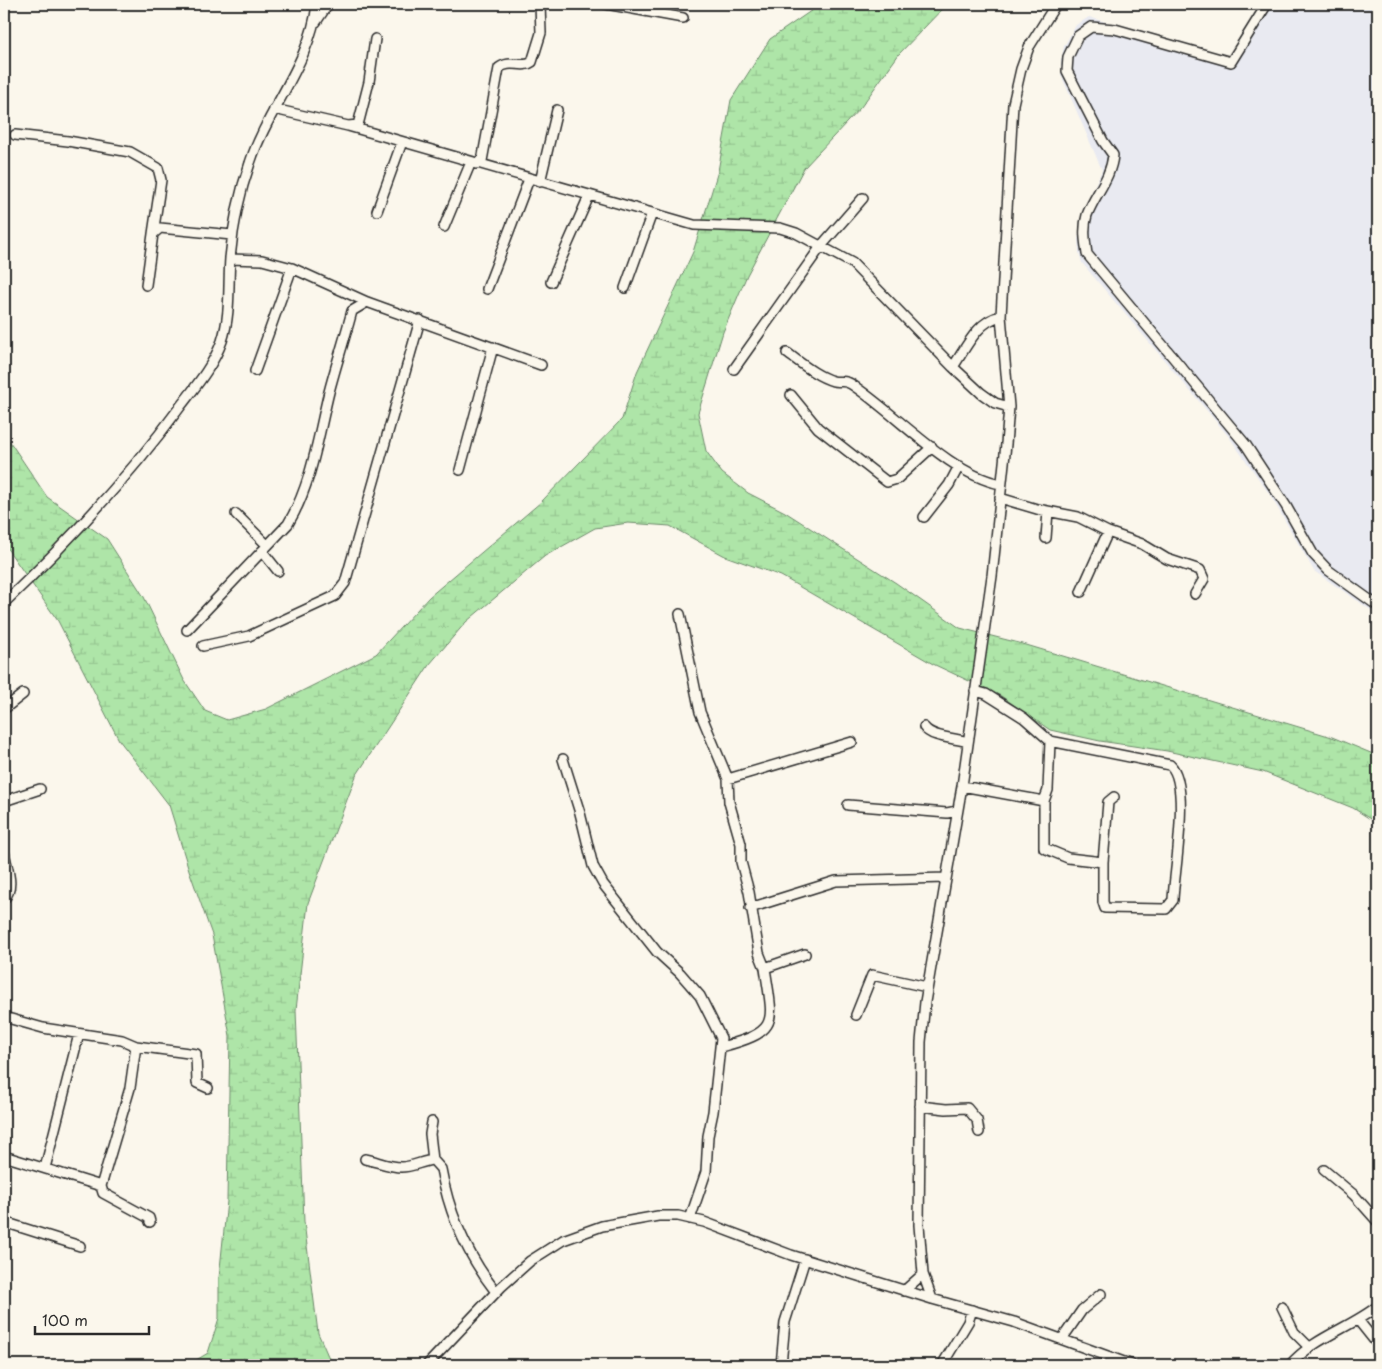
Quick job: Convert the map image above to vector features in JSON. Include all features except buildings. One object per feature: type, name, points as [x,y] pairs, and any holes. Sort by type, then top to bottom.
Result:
[{"type":"street","points":[[4,604],[63,544],[133,467],[210,368],[222,341],[229,314],[230,259],[235,209],[250,160],[305,50],[314,24],[328,4]]},
{"type":"street","points":[[474,163],[482,161],[499,68],[504,64],[528,65],[532,62],[541,33],[540,4]]},
{"type":"street","points":[[606,4],[683,18]]},
{"type":"street","points":[[932,1300],[923,1274],[919,1225],[921,1042],[927,987],[962,786],[992,576],[1002,484],[1009,407],[1001,316],[1013,104],[1021,69],[1029,47],[1044,20],[1056,4]]},
{"type":"street","points":[[1267,4],[1231,62],[1115,29],[1091,28],[1078,36],[1068,57],[1067,71],[1103,141],[1113,155],[1108,177],[1087,215],[1084,232],[1087,254],[1246,445],[1286,506],[1313,554],[1328,570],[1378,606]]},
{"type":"street","points":[[314,5],[314,24]]},
{"type":"street","points":[[348,126],[358,125],[369,82],[376,39]]},
{"type":"street","points":[[274,109],[348,126],[694,225],[780,228],[796,232],[852,263],[953,367],[995,403],[1009,407]]},
{"type":"street","points":[[540,182],[557,110]]},
{"type":"street","points":[[15,136],[68,141],[130,152],[158,168],[161,180],[146,285]]},
{"type":"street","points":[[377,211],[402,142]]},
{"type":"street","points":[[444,227],[474,163]]},
{"type":"street","points":[[487,289],[529,179]]},
{"type":"street","points":[[551,282],[589,196]]},
{"type":"street","points":[[734,369],[822,245],[863,198]]},
{"type":"street","points":[[625,288],[652,213]]},
{"type":"street","points":[[153,234],[160,228],[232,235]]},
{"type":"street","points":[[230,259],[262,260],[292,268],[367,302],[541,365]]},
{"type":"street","points":[[255,371],[292,268]]},
{"type":"street","points":[[187,630],[288,524],[294,514],[313,463],[329,392],[352,311],[367,302]]},
{"type":"street","points":[[953,367],[980,327],[992,318],[1001,316]]},
{"type":"street","points":[[203,646],[249,636],[335,596],[341,590],[345,583],[420,320]]},
{"type":"street","points":[[460,470],[493,347]]},
{"type":"street","points":[[787,354],[816,374],[832,381],[848,382],[872,398],[932,447],[959,466],[987,481],[1002,484]]},
{"type":"street","points":[[791,395],[818,428],[887,482],[897,480],[932,447]]},
{"type":"street","points":[[924,517],[949,486],[959,466]]},
{"type":"street","points":[[1000,498],[1078,517],[1108,532],[1142,544],[1167,559],[1200,570],[1204,579],[1195,594]]},
{"type":"street","points":[[1046,538],[1048,511]]},
{"type":"street","points":[[236,514],[264,548],[278,572]]},
{"type":"street","points":[[1081,592],[1108,532]]},
{"type":"street","points":[[680,614],[700,712],[728,779],[729,802],[741,844],[741,862],[749,892],[750,908],[759,953],[765,968],[772,1004],[769,1024],[764,1031],[749,1040],[721,1047]]},
{"type":"street","points":[[975,690],[986,694],[1024,718],[1050,741],[1170,765],[1177,771],[1180,790],[1180,828],[1173,900],[1166,909],[1105,908],[1103,902],[1103,862],[1108,802],[1114,797]]},
{"type":"street","points":[[4,709],[23,694]]},
{"type":"street","points":[[924,727],[933,734],[968,742]]},
{"type":"street","points":[[1050,741],[1048,790],[1044,801],[1044,848],[1068,858],[1103,862]]},
{"type":"street","points":[[728,779],[852,742]]},
{"type":"street","points":[[563,759],[580,813],[593,866],[603,884],[657,952],[680,973],[700,996],[721,1038],[708,1136],[706,1172],[690,1219]]},
{"type":"street","points":[[962,786],[1044,801]]},
{"type":"street","points":[[4,801],[40,789]]},
{"type":"street","points":[[848,805],[947,813],[957,811]]},
{"type":"street","points":[[4,851],[10,884],[8,895],[4,899]]},
{"type":"street","points":[[750,908],[836,881],[946,878]]},
{"type":"street","points":[[765,968],[805,954]]},
{"type":"street","points":[[856,1015],[872,975],[927,987]]},
{"type":"street","points":[[4,1018],[79,1034],[122,1040],[136,1046],[196,1054],[197,1083],[208,1088]]},
{"type":"street","points":[[45,1168],[79,1034]]},
{"type":"street","points":[[136,1046],[130,1088],[101,1186],[103,1193],[141,1214],[150,1222]]},
{"type":"street","points":[[920,1106],[946,1109],[967,1108],[977,1120],[979,1132]]},
{"type":"street","points":[[432,1122],[430,1134],[433,1160],[441,1169],[451,1212],[477,1264],[496,1292]]},
{"type":"street","points":[[4,1156],[101,1186]]},
{"type":"street","points":[[365,1159],[399,1167],[433,1160]]},
{"type":"street","points":[[1324,1170],[1354,1195],[1378,1222]]},
{"type":"street","points":[[427,1365],[496,1292],[530,1261],[563,1240],[602,1226],[658,1216],[690,1219],[932,1300],[1014,1322],[1132,1365]]},
{"type":"street","points":[[4,1222],[80,1246]]},
{"type":"street","points":[[781,1365],[785,1322],[805,1259]]},
{"type":"street","points":[[904,1291],[923,1274]]},
{"type":"street","points":[[1062,1339],[1082,1310],[1101,1294]]},
{"type":"street","points":[[1290,1365],[1309,1348],[1358,1320],[1378,1306]]},
{"type":"street","points":[[1282,1307],[1294,1332],[1309,1348]]},
{"type":"street","points":[[942,1365],[968,1322],[972,1310]]},
{"type":"street","points":[[1358,1320],[1378,1345]]},
{"type":"shaded area","points":[[1262,4],[1378,4],[1378,615],[1314,571],[1270,495],[1229,437],[1082,263],[1079,253],[1078,240],[1082,214],[1102,170],[1061,75],[1064,46],[1076,25],[1089,17],[1165,40],[1201,47],[1223,58],[1229,58]]},
{"type":"green space","points":[[821,4],[947,4],[899,54],[861,107],[804,168],[747,275],[723,332],[698,413],[706,451],[722,473],[748,493],[785,512],[896,583],[960,628],[1023,644],[1332,737],[1378,756],[1378,824],[1353,808],[1263,772],[1167,751],[1100,741],[1050,730],[1001,696],[933,664],[781,576],[725,556],[670,526],[628,523],[595,528],[545,556],[466,622],[429,665],[356,776],[308,903],[296,1010],[304,1222],[318,1333],[328,1356],[336,1365],[188,1365],[208,1353],[219,1318],[219,1278],[227,1201],[230,1036],[212,935],[169,805],[119,740],[58,621],[4,544],[4,433],[47,497],[107,539],[144,597],[184,680],[205,711],[227,720],[266,709],[376,654],[429,597],[541,502],[622,419],[637,372],[693,252],[718,171],[731,100],[770,39]]}]
